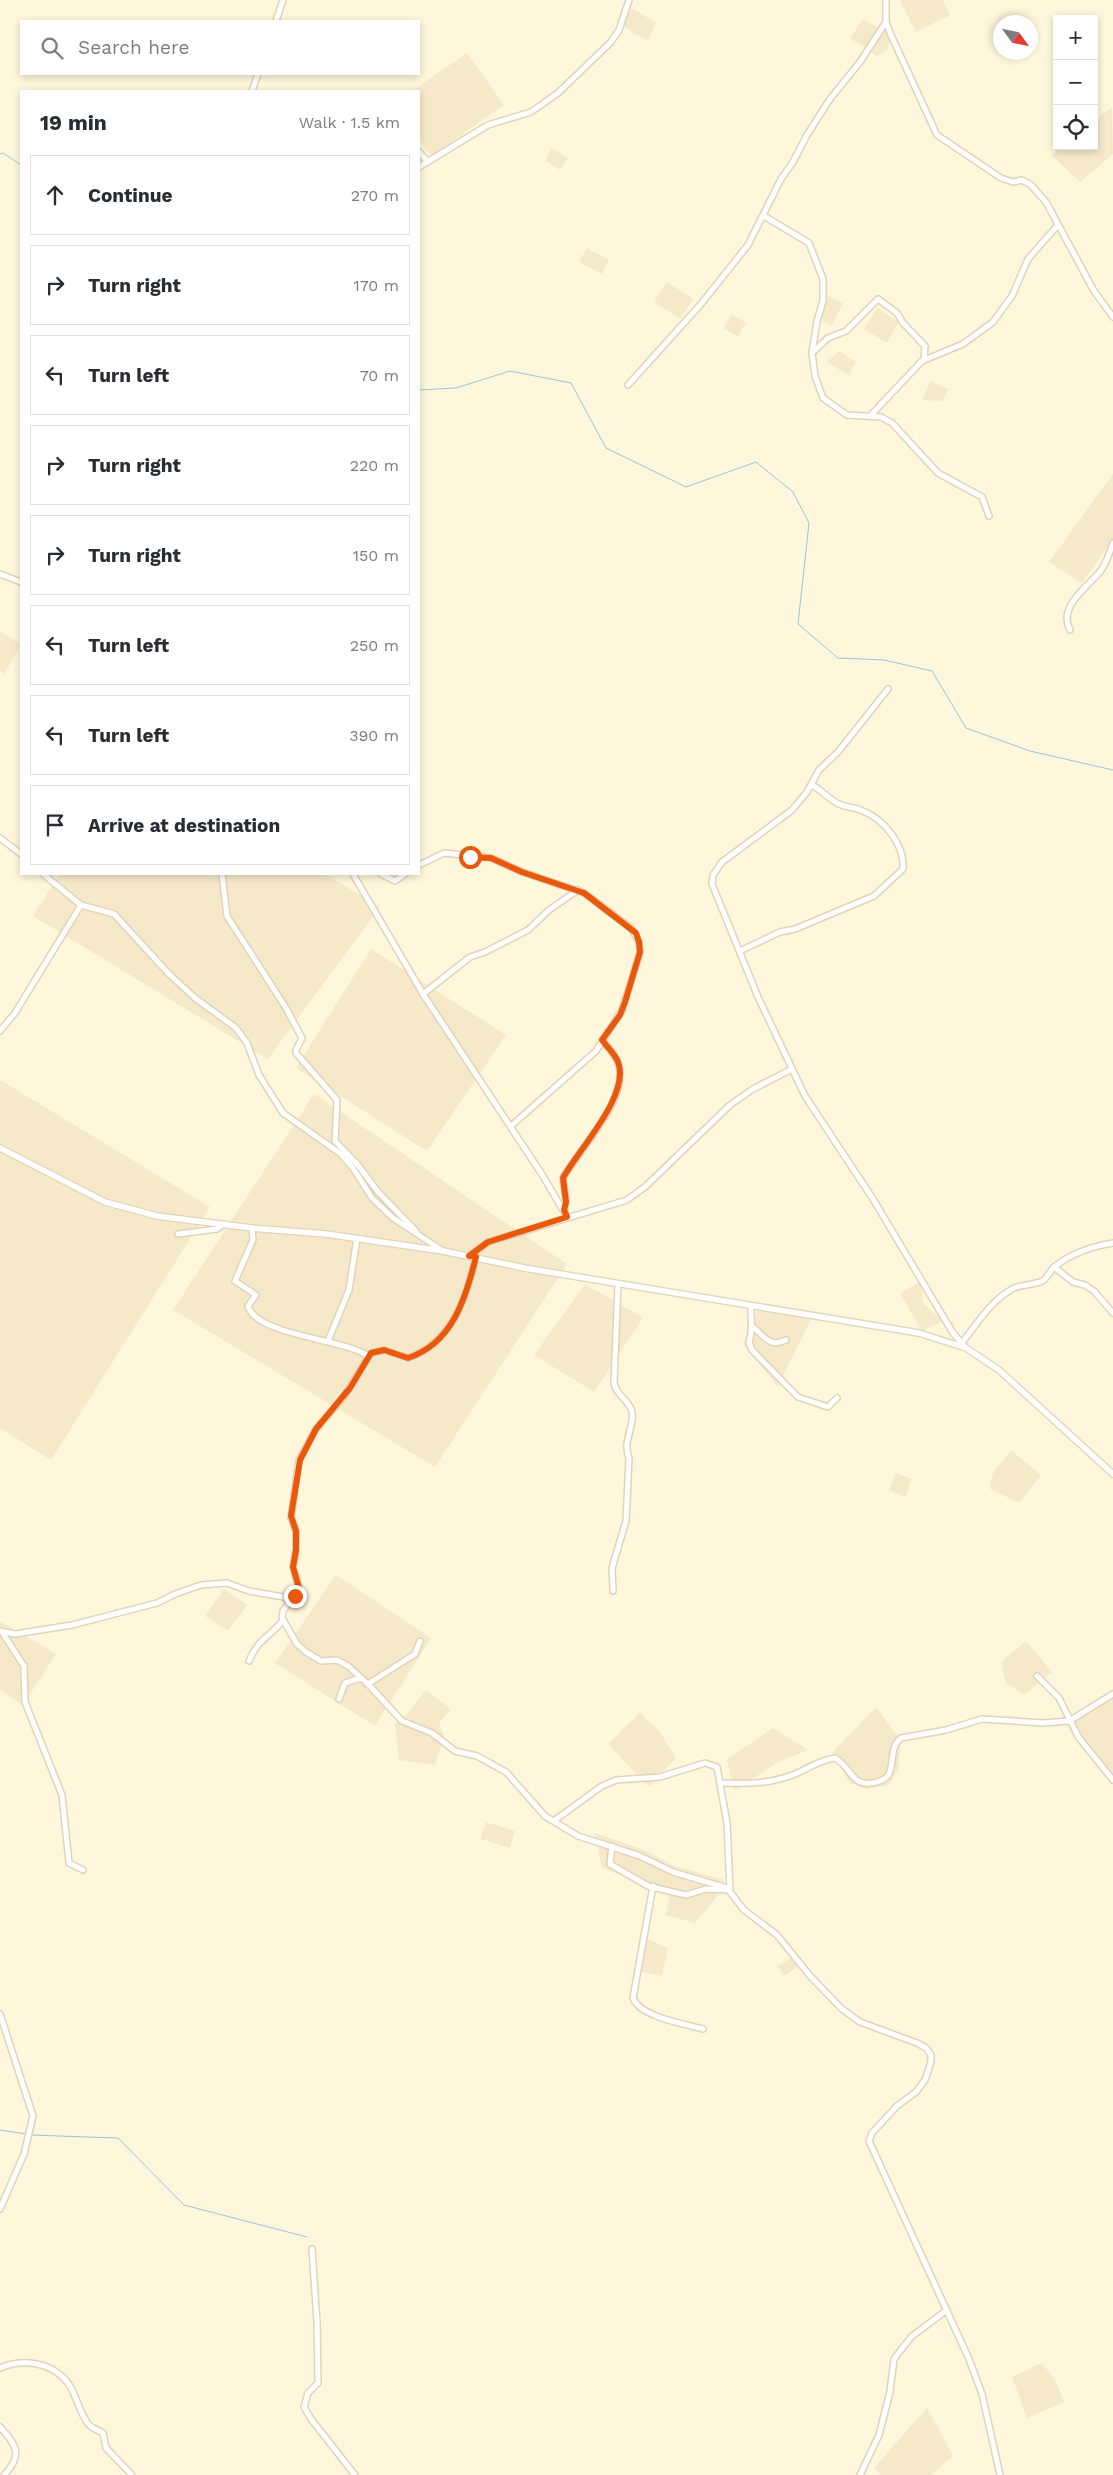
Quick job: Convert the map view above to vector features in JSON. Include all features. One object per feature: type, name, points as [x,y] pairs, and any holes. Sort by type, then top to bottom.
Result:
[{"type":"street","points":[[276,20],[283,0]]},
{"type":"street","points":[[420,166],[488,125],[531,112],[558,93],[611,42],[619,30],[629,0]]},
{"type":"street","points":[[886,0],[886,22],[937,135],[1001,178],[1013,182],[1022,180],[1031,185],[1046,202],[1057,226],[1067,239],[1094,291],[1113,317]]},
{"type":"street","points":[[628,385],[734,264],[757,232],[779,183],[794,162],[807,135],[830,100],[860,62],[886,22]]},
{"type":"street","points":[[252,90],[258,75]]},
{"type":"street","points":[[420,153],[427,161]]},
{"type":"street","points":[[764,216],[808,242],[823,279],[823,301],[817,321],[812,353],[815,376],[823,398],[847,415],[881,417],[892,423],[938,473],[982,497],[989,516]]},
{"type":"street","points":[[870,416],[924,359],[963,344],[993,322],[1012,296],[1028,259],[1057,226]]},
{"type":"street","points":[[812,353],[828,338],[846,331],[878,299],[897,313],[903,324],[925,346],[924,359]]},
{"type":"street","points":[[1070,630],[1066,620],[1068,609],[1102,569],[1113,543]]},
{"type":"street","points":[[0,574],[20,582]]},
{"type":"street","points":[[888,689],[838,752],[819,770],[812,784],[787,815],[722,862],[713,875],[712,884],[758,997],[816,1116],[859,1177],[963,1346]]},
{"type":"street","points":[[740,951],[780,932],[795,929],[875,895],[903,870],[903,855],[896,840],[878,820],[864,811],[835,802],[812,784]]},
{"type":"street","points":[[0,838],[20,853]]},
{"type":"street","points":[[420,865],[444,853],[485,856],[522,872],[578,890],[631,928],[639,942],[640,952],[622,1010],[596,1051],[511,1126]]},
{"type":"street","points":[[44,875],[81,905],[114,914],[169,974],[195,998],[236,1028],[247,1043],[258,1075],[282,1113],[341,1154],[353,1168],[372,1198],[393,1218],[443,1250]]},
{"type":"street","points":[[222,875],[227,916],[286,1008],[302,1038],[296,1053],[337,1100],[335,1141],[358,1165],[382,1197],[423,1237]]},
{"type":"street","points":[[354,875],[423,994],[511,1126],[567,1217]]},
{"type":"street","points":[[383,875],[394,881],[403,875]]},
{"type":"street","points":[[423,994],[470,957],[485,952],[528,930],[549,910],[578,890]]},
{"type":"street","points":[[0,1031],[15,1013],[81,905]]},
{"type":"street","points":[[564,1210],[566,1202],[563,1178],[607,1111],[618,1084],[618,1062],[602,1040]]},
{"type":"street","points":[[792,1069],[753,1089],[730,1105],[636,1195],[616,1204],[488,1242],[472,1257],[459,1310],[452,1325],[441,1336],[408,1358],[384,1350],[376,1350],[368,1356],[350,1388],[316,1429],[300,1460],[291,1516],[296,1531],[296,1550],[293,1567],[299,1588],[283,1611],[283,1620],[297,1644],[306,1652],[321,1661],[339,1661],[368,1684],[398,1718],[432,1733],[455,1751],[477,1756],[500,1768],[513,1778],[544,1816],[555,1820],[578,1836],[640,1856],[673,1872],[712,1882],[730,1890],[744,1910],[777,1935],[811,1977],[842,2009],[872,2027],[917,2042],[931,2055],[930,2069],[925,2080],[916,2092],[897,2106],[872,2133],[870,2141],[958,2332],[982,2394],[1000,2475]]},
{"type":"street","points":[[0,1148],[105,1202],[157,1216],[252,1228],[357,1238],[443,1250],[524,1268],[919,1333],[963,1346],[1018,1385],[1112,1471]]},
{"type":"street","points":[[178,1234],[216,1229],[224,1224]]},
{"type":"street","points":[[252,1228],[252,1240],[235,1281],[256,1295],[248,1304],[251,1313],[284,1330],[354,1348],[368,1356]]},
{"type":"street","points":[[328,1342],[349,1290],[357,1238]]},
{"type":"street","points":[[963,1346],[990,1308],[1004,1294],[1019,1286],[1042,1281],[1054,1267],[1077,1253],[1113,1243]]},
{"type":"street","points":[[1054,1267],[1073,1282],[1094,1291],[1113,1313]]},
{"type":"street","points":[[613,1591],[612,1568],[626,1521],[629,1458],[626,1451],[632,1417],[631,1408],[619,1396],[614,1383],[618,1284]]},
{"type":"street","points":[[751,1306],[750,1319],[753,1327],[770,1342],[779,1343],[786,1340]]},
{"type":"street","points":[[753,1327],[749,1342],[750,1347],[798,1397],[828,1407],[837,1398]]},
{"type":"street","points":[[1,1632],[15,1634],[96,1620],[157,1603],[179,1592],[201,1585],[227,1584],[290,1600]]},
{"type":"street","points":[[249,1661],[259,1641],[275,1630],[283,1620]]},
{"type":"street","points":[[1,1632],[24,1666],[25,1702],[62,1795],[69,1863],[83,1870]]},
{"type":"street","points":[[368,1684],[415,1654],[420,1641]]},
{"type":"street","points":[[1036,1676],[1059,1698],[1079,1738],[1113,1780]]},
{"type":"street","points":[[339,1699],[345,1683],[361,1678]]},
{"type":"street","points":[[721,1783],[760,1784],[795,1774],[820,1761],[835,1758],[857,1781],[875,1783],[883,1780],[890,1773],[892,1748],[901,1738],[946,1730],[982,1719],[1021,1720],[1044,1723],[1069,1721],[1113,1694]]},
{"type":"street","points":[[555,1820],[602,1786],[616,1780],[660,1777],[693,1766],[712,1763],[719,1770],[721,1783],[729,1848],[730,1890]]},
{"type":"street","points":[[612,1846],[610,1864],[643,1884],[686,1894],[706,1889],[730,1890]]},
{"type":"street","points":[[653,1886],[634,1998],[640,2008],[668,2020],[703,2029]]},
{"type":"street","points":[[0,2014],[33,2116],[24,2154],[0,2209]]},
{"type":"street","points":[[312,2249],[317,2322],[318,2383],[308,2393],[304,2407],[306,2413],[355,2475]]},
{"type":"street","points":[[860,2475],[879,2435],[890,2392],[894,2359],[911,2337],[947,2310]]},
{"type":"street","points":[[0,2368],[29,2362],[46,2367],[62,2376],[68,2383],[89,2424],[103,2433],[106,2448],[132,2475]]},
{"type":"street","points":[[0,2428],[12,2440],[16,2448],[15,2461],[4,2475]]},
{"type":"shaded area","points":[[900,0],[943,0],[950,15],[916,32]]},
{"type":"shaded area","points":[[632,8],[656,23],[648,41],[621,25]]},
{"type":"shaded area","points":[[863,19],[890,35],[888,49],[877,56],[850,38]]},
{"type":"shaded area","points":[[467,53],[504,105],[431,156],[420,140],[420,90],[413,90]]},
{"type":"shaded area","points":[[1112,107],[1113,154],[1080,182],[1052,155],[1058,150],[1098,150],[1098,118]]},
{"type":"shaded area","points":[[552,148],[568,158],[560,170],[545,160]]},
{"type":"shaded area","points":[[587,248],[609,260],[602,274],[579,262]]},
{"type":"shaded area","points":[[667,282],[693,299],[680,319],[654,302]]},
{"type":"shaded area","points":[[829,296],[843,303],[832,326],[817,318]]},
{"type":"shaded area","points":[[877,308],[899,322],[887,343],[864,329]]},
{"type":"shaded area","points":[[732,314],[746,323],[738,337],[724,328]]},
{"type":"shaded area","points":[[839,351],[856,362],[848,375],[827,362]]},
{"type":"shaded area","points":[[930,381],[948,389],[943,401],[922,400]]},
{"type":"shaded area","points":[[1113,474],[1113,539],[1082,583],[1049,562]]},
{"type":"shaded area","points":[[0,631],[20,644],[20,647],[4,674],[0,671]]},
{"type":"shaded area","points":[[59,875],[327,875],[380,907],[268,1059],[33,916]]},
{"type":"shaded area","points":[[371,949],[506,1035],[427,1151],[296,1068]]},
{"type":"shaded area","points":[[0,1080],[210,1207],[51,1460],[0,1428]]},
{"type":"shaded area","points":[[314,1094],[567,1264],[435,1467],[173,1310]]},
{"type":"shaded area","points":[[921,1281],[923,1303],[943,1321],[922,1331],[900,1293]]},
{"type":"shaded area","points":[[585,1284],[643,1318],[594,1392],[534,1355]]},
{"type":"shaded area","points":[[758,1309],[812,1318],[778,1386],[743,1345]]},
{"type":"shaded area","points":[[1011,1450],[1041,1475],[1019,1503],[990,1489],[993,1473]]},
{"type":"shaded area","points":[[896,1473],[912,1479],[905,1497],[889,1490]]},
{"type":"shaded area","points":[[336,1575],[431,1638],[375,1726],[275,1663]]},
{"type":"shaded area","points":[[224,1589],[247,1605],[228,1631],[205,1616]]},
{"type":"shaded area","points":[[0,1621],[56,1654],[23,1705],[0,1690]]},
{"type":"shaded area","points":[[1026,1641],[1052,1672],[1024,1695],[1006,1683],[1001,1662]]},
{"type":"shaded area","points":[[426,1690],[451,1709],[439,1723],[444,1737],[435,1765],[399,1760],[395,1724],[406,1715]]},
{"type":"shaded area","points":[[1113,1691],[1113,1776],[1065,1723]]},
{"type":"shaded area","points":[[876,1707],[901,1741],[898,1770],[889,1785],[866,1789],[850,1783],[832,1753]]},
{"type":"shaded area","points":[[640,1713],[659,1731],[676,1758],[649,1787],[608,1744]]},
{"type":"shaded area","points":[[773,1728],[808,1750],[778,1762],[734,1791],[727,1759]]},
{"type":"shaded area","points":[[486,1822],[515,1831],[510,1848],[480,1839]]},
{"type":"shaded area","points":[[595,1833],[644,1850],[675,1866],[725,1880],[722,1890],[695,1923],[666,1915],[670,1894],[602,1868]]},
{"type":"shaded area","points":[[645,1938],[668,1948],[662,1976],[637,1971],[638,1952]]},
{"type":"shaded area","points":[[792,1957],[798,1967],[784,1976],[778,1966]]},
{"type":"shaded area","points":[[1042,2363],[1056,2381],[1064,2402],[1027,2418],[1012,2377]]},
{"type":"shaded area","points":[[927,2408],[953,2456],[931,2475],[880,2475],[875,2467]]},
{"type":"waterway","points":[[0,154],[3,153],[20,164]]},
{"type":"waterway","points":[[420,390],[456,388],[510,371],[571,383],[606,448],[686,487],[756,462],[793,492],[809,523],[798,624],[838,658],[884,660],[932,671],[966,728],[1030,751],[1113,770]]},
{"type":"waterway","points":[[0,2130],[26,2134]]},
{"type":"waterway","points":[[30,2135],[118,2138],[184,2205],[307,2237]]},
{"type":"route","points":[[295,1596],[299,1587],[293,1567],[296,1550],[296,1528],[291,1518],[294,1487],[302,1454],[316,1429],[328,1418],[350,1388],[371,1353],[376,1350],[384,1350],[393,1352],[402,1358],[413,1357],[441,1336],[452,1325],[464,1296],[476,1257],[469,1256],[478,1248],[488,1242],[567,1217],[564,1210],[566,1202],[563,1178],[583,1150],[613,1101],[618,1084],[620,1068],[618,1062],[602,1040],[620,1015],[625,1002],[640,952],[636,933],[578,890],[522,872],[485,856],[470,857]]}]
